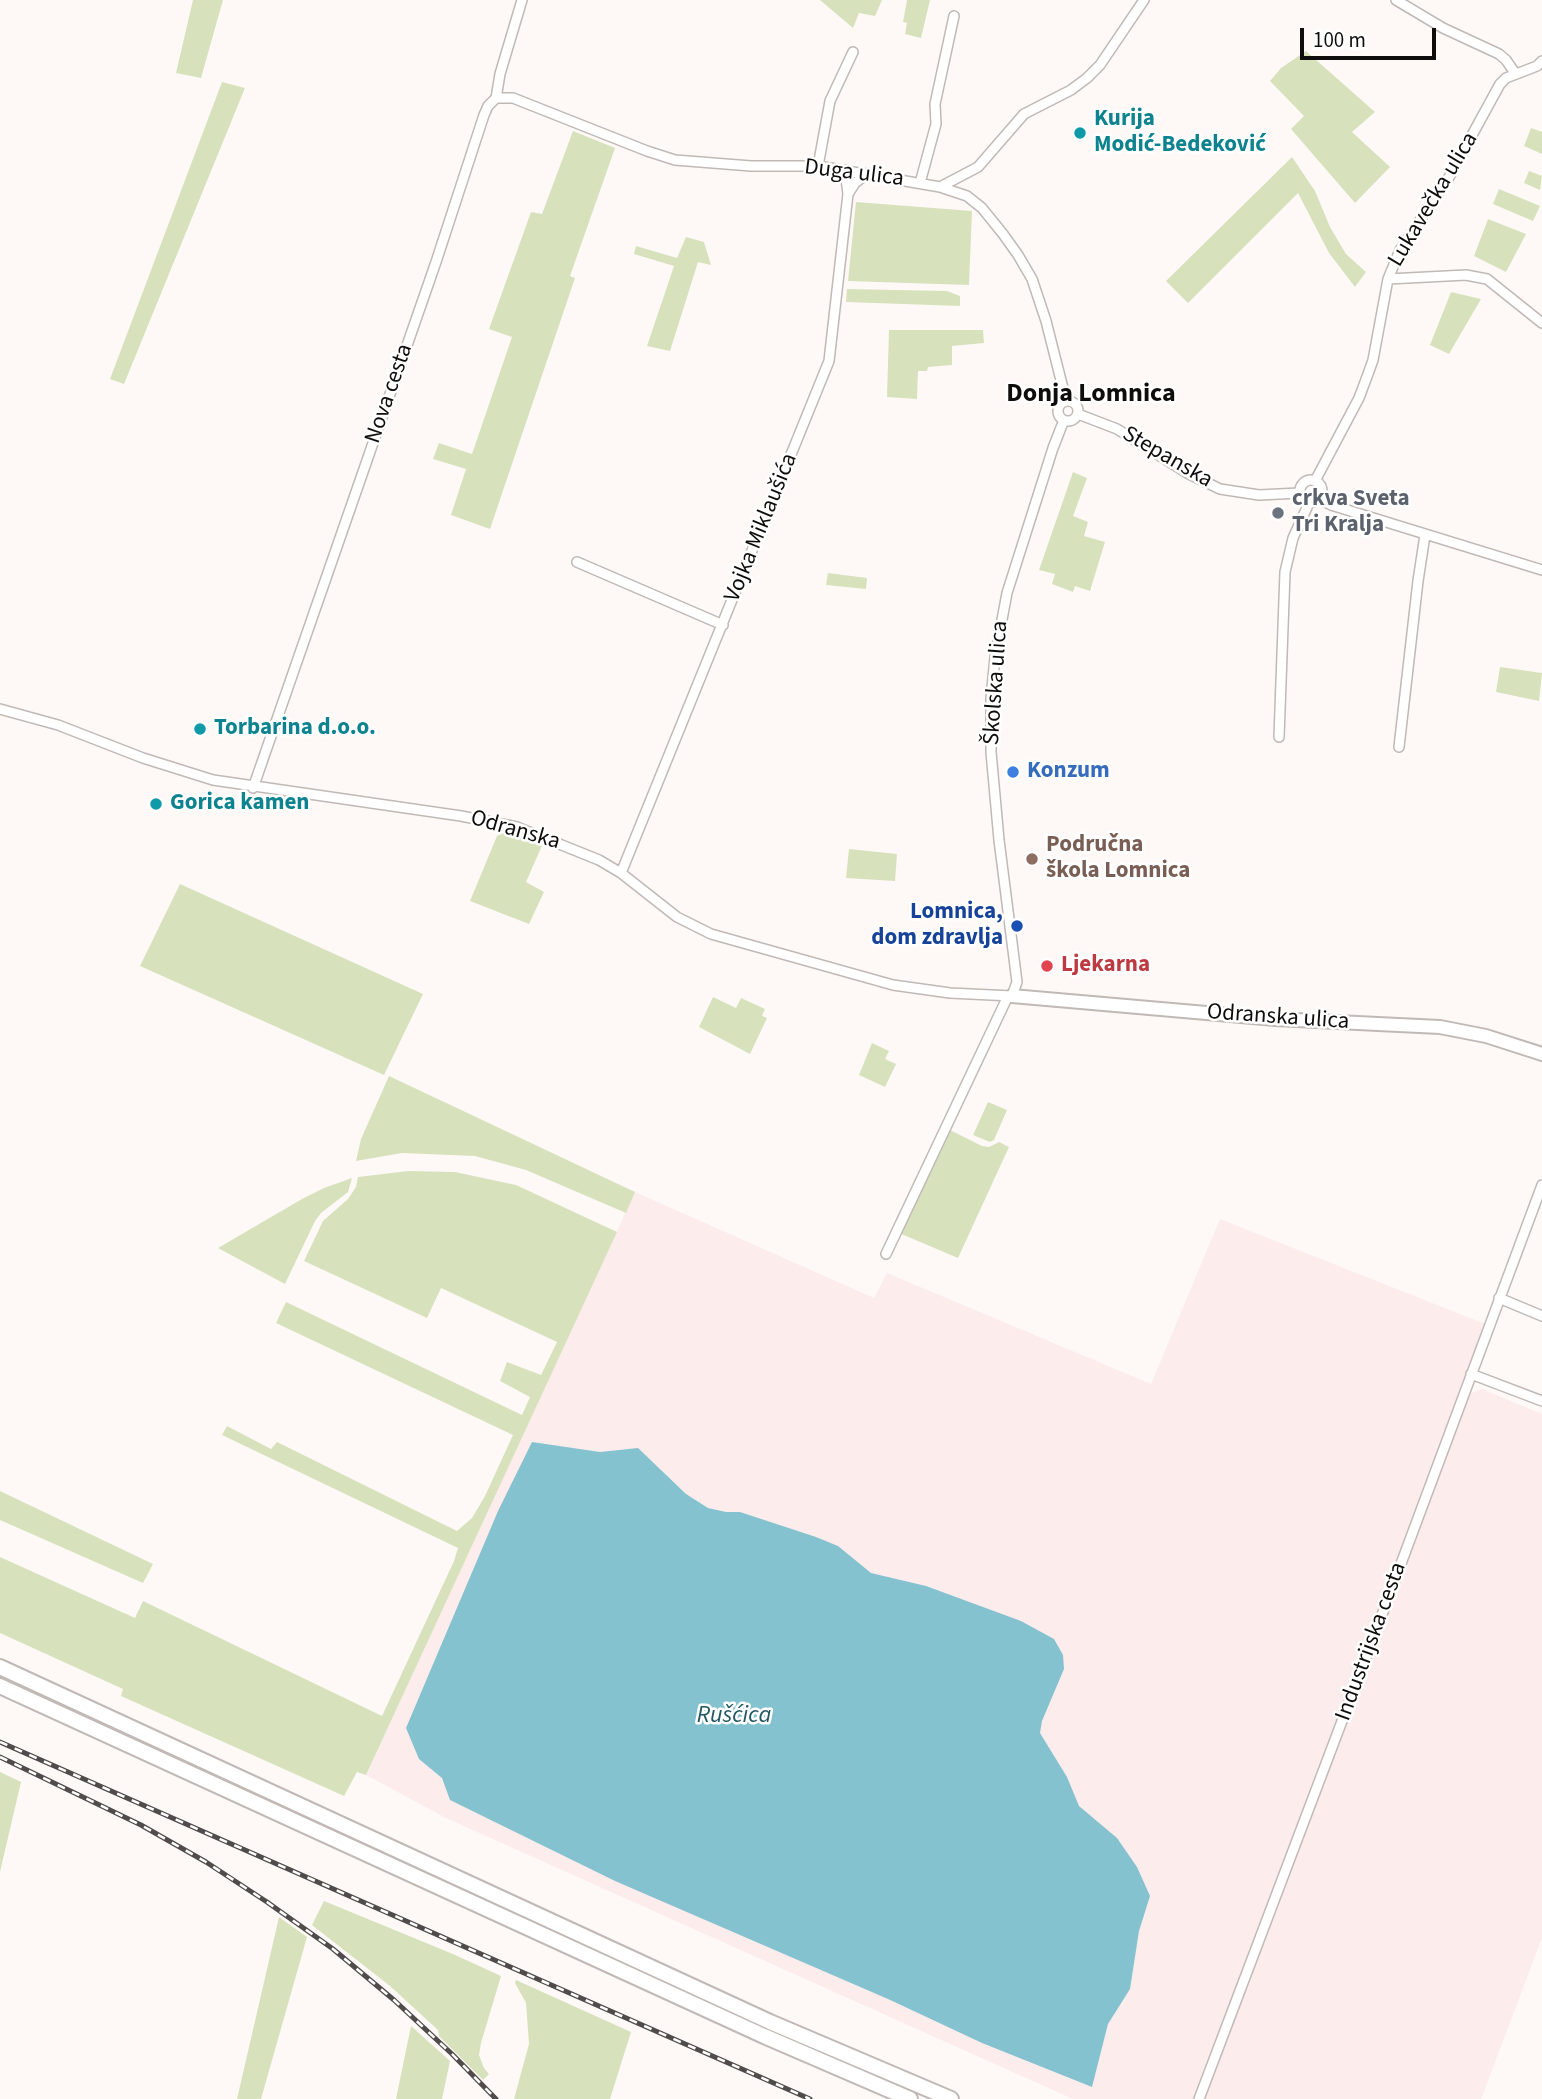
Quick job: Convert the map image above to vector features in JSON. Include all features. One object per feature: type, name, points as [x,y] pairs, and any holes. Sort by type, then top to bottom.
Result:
[{"type":"highway","points":[[0,1667],[770,2022],[951,2099]]},
{"type":"highway","points":[[0,1686],[764,2036],[911,2099]]},
{"type":"main road","name":"Odranska ulica","points":[[1010,996],[1263,1018],[1440,1027],[1486,1036],[1542,1054]]},
{"type":"street","name":"Nova cesta","points":[[253,788],[436,262],[484,115],[496,98],[500,74],[522,0]]},
{"type":"street","points":[[940,187],[978,167],[1024,114],[1072,90],[1087,78],[1100,65],[1144,0]]},
{"type":"street","points":[[1396,0],[1443,28],[1499,54],[1515,73],[1540,66]]},
{"type":"street","points":[[920,183],[936,124],[935,104],[954,16]]},
{"type":"street","points":[[818,166],[830,101],[853,52]]},
{"type":"street","name":"Lukavečka ulica","points":[[1315,481],[1359,398],[1373,359],[1388,279],[1410,233],[1448,179],[1500,84],[1515,73]]},
{"type":"street","name":"Duga ulica","points":[[496,98],[513,98],[647,152],[675,160],[751,166],[818,166],[940,187]]},
{"type":"street","name":"Vojka Miklaušića","points":[[621,873],[829,361],[848,194],[845,170]]},
{"type":"street","points":[[848,194],[855,183],[868,173]]},
{"type":"street","name":"Školska ulica","points":[[940,187],[956,191],[975,201],[1018,255],[1040,301],[1066,400]]},
{"type":"street","points":[[1388,279],[1466,275],[1487,279],[1542,323]]},
{"type":"street","name":"Školska ulica","points":[[1066,400],[1076,404],[1078,414]]},
{"type":"street","name":"Školska ulica","points":[[1010,996],[1017,982],[999,840],[991,752],[991,698],[995,657],[1007,593],[1064,420],[1059,415],[1058,408],[1066,400]]},
{"type":"street","points":[[1064,420],[1071,421],[1078,414]]},
{"type":"street","name":"Stepanska","points":[[1078,414],[1117,429],[1187,473],[1220,489],[1259,495],[1299,493]]},
{"type":"street","points":[[1309,503],[1302,499],[1299,493],[1303,483],[1315,481],[1321,487],[1320,499]]},
{"type":"street","points":[[1279,737],[1285,572],[1293,538],[1309,503],[1320,499],[1331,505],[1542,570]]},
{"type":"street","points":[[1399,747],[1425,535]]},
{"type":"street","points":[[576,562],[723,625]]},
{"type":"street","name":"Odranska","points":[[0,709],[58,726],[194,776],[253,788],[510,825],[580,851],[621,873],[677,917],[728,940],[893,985],[950,993],[1010,996]]},
{"type":"street","points":[[886,1254],[1010,996]]},
{"type":"street","name":"Industrijska cesta","points":[[1199,2099],[1542,1185]]},
{"type":"street","points":[[1499,1298],[1542,1316]]},
{"type":"street","points":[[1471,1374],[1542,1401]]},
{"type":"shaded area","points":[[635,1192],[874,1298],[887,1273],[1151,1384],[1220,1219],[1485,1324],[1460,1388],[1472,1393],[1482,1389],[1542,1414],[1542,1938],[1481,2099],[1073,2099],[446,1818],[366,1775]]},
{"type":"green space","points":[[193,0],[223,0],[201,78],[176,73]]},
{"type":"green space","points":[[820,0],[882,0],[875,16],[859,13],[853,28]]},
{"type":"green space","points":[[907,0],[930,0],[921,38],[905,34],[907,23],[903,22]]},
{"type":"green space","points":[[1306,51],[1375,112],[1352,132],[1390,167],[1355,203],[1291,129],[1304,116],[1270,81],[1281,68]]},
{"type":"green space","points":[[222,82],[245,88],[124,384],[110,379]]},
{"type":"green space","points":[[1531,128],[1542,132],[1542,154],[1524,146]]},
{"type":"green space","points":[[573,131],[615,148],[570,276],[575,278],[490,529],[451,515],[466,469],[433,459],[439,443],[472,454],[512,337],[489,329],[531,212],[542,214]]},
{"type":"green space","points":[[1292,157],[1315,191],[1330,227],[1346,254],[1366,272],[1355,287],[1329,253],[1298,193],[1188,303],[1166,281]]},
{"type":"green space","points":[[1529,171],[1542,176],[1540,190],[1524,183]]},
{"type":"green space","points":[[1499,189],[1540,206],[1533,221],[1493,204]]},
{"type":"green space","points":[[856,202],[972,211],[969,285],[848,281]]},
{"type":"green space","points":[[1488,219],[1526,234],[1506,272],[1474,256]]},
{"type":"green space","points":[[686,237],[704,242],[711,265],[698,262],[670,351],[647,346],[674,266],[634,254],[636,246],[677,258]]},
{"type":"green space","points":[[847,289],[947,291],[960,296],[960,306],[846,302]]},
{"type":"green space","points":[[1451,292],[1481,299],[1449,354],[1430,345]]},
{"type":"green space","points":[[889,330],[983,330],[984,343],[952,346],[952,365],[928,367],[927,371],[918,371],[917,399],[887,397]]},
{"type":"green space","points":[[1073,472],[1087,478],[1073,516],[1088,522],[1084,536],[1105,542],[1090,591],[1075,586],[1073,592],[1052,584],[1055,574],[1039,570]]},
{"type":"green space","points":[[828,573],[867,578],[866,589],[826,585]]},
{"type":"green space","points":[[1500,667],[1542,673],[1539,701],[1496,692]]},
{"type":"green space","points":[[508,830],[544,841],[526,882],[544,892],[529,924],[470,901],[497,836]]},
{"type":"green space","points":[[849,849],[897,854],[895,881],[846,878]]},
{"type":"green space","points":[[180,884],[423,994],[384,1075],[140,966]]},
{"type":"green space","points":[[713,997],[736,1008],[741,998],[765,1009],[762,1016],[767,1018],[750,1054],[699,1027]]},
{"type":"green space","points":[[872,1043],[889,1051],[885,1059],[896,1064],[885,1087],[859,1075]]},
{"type":"green space","points":[[389,1076],[635,1192],[626,1213],[526,1170],[475,1156],[402,1153],[356,1161],[361,1139]]},
{"type":"green space","points":[[988,1102],[1007,1110],[994,1140],[990,1142],[973,1135]]},
{"type":"green space","points":[[948,1129],[982,1146],[989,1147],[999,1142],[1009,1147],[958,1258],[899,1233]]},
{"type":"green space","points":[[408,1171],[455,1172],[516,1185],[617,1232],[366,1775],[357,1772],[344,1796],[121,1696],[123,1689],[0,1633],[0,1557],[135,1618],[143,1601],[382,1716],[458,1548],[222,1435],[227,1426],[271,1449],[277,1442],[457,1531],[472,1518],[513,1435],[276,1323],[286,1302],[522,1415],[530,1397],[500,1381],[507,1362],[541,1375],[557,1342],[441,1288],[427,1318],[304,1261],[323,1221],[348,1199],[356,1187],[358,1177]]},
{"type":"green space","points":[[352,1178],[348,1192],[315,1221],[285,1284],[218,1248],[302,1199]]},
{"type":"green space","points":[[0,1491],[153,1564],[143,1583],[0,1520]]},
{"type":"green space","points":[[0,1772],[21,1782],[0,1872]]},
{"type":"green space","points":[[324,1901],[501,1976],[481,2043],[479,2055],[489,2074],[483,2080],[439,2036],[438,2030],[390,1986],[312,1925]]},
{"type":"green space","points":[[279,1917],[307,1937],[261,2099],[237,2099]]},
{"type":"green space","points":[[516,1980],[631,2032],[610,2099],[514,2099],[529,2044],[526,2003],[515,1983]]},
{"type":"green space","points":[[411,2026],[450,2061],[442,2099],[396,2099]]},
{"type":"water","name":"Rušćica","points":[[532,1442],[600,1452],[638,1448],[686,1494],[708,1508],[740,1512],[816,1537],[838,1546],[871,1573],[926,1586],[1021,1621],[1054,1639],[1063,1655],[1064,1669],[1042,1721],[1040,1733],[1067,1777],[1079,1806],[1117,1838],[1137,1867],[1150,1896],[1139,1931],[1130,1989],[1108,2024],[1092,2087],[982,2043],[888,1999],[615,1881],[450,1800],[442,1778],[419,1759],[406,1728],[498,1511]]},
{"type":"railway","points":[[0,1742],[810,2099]]},
{"type":"railway","points":[[0,1757],[141,1825],[206,1862],[267,1902],[333,1949],[394,2000],[496,2099]]},
{"type":"place","name":"Kurija Modić-Bedeković","points":[[1080,133]]},
{"type":"place","name":"crkva Sveta Tri Kralja","points":[[1278,513]]},
{"type":"place","name":"Torbarina d.o.o.","points":[[200,729]]},
{"type":"place","name":"Konzum","points":[[1013,772]]},
{"type":"place","name":"Gorica kamen","points":[[156,804]]},
{"type":"place","name":"Područna škola Lomnica","points":[[1032,859]]},
{"type":"place","name":"Lomnica, dom zdravlja","points":[[1017,926]]},
{"type":"place","name":"Ljekarna","points":[[1047,966]]},
{"type":"district","name":"Donja Lomnica","points":[[1091,395]]}]
